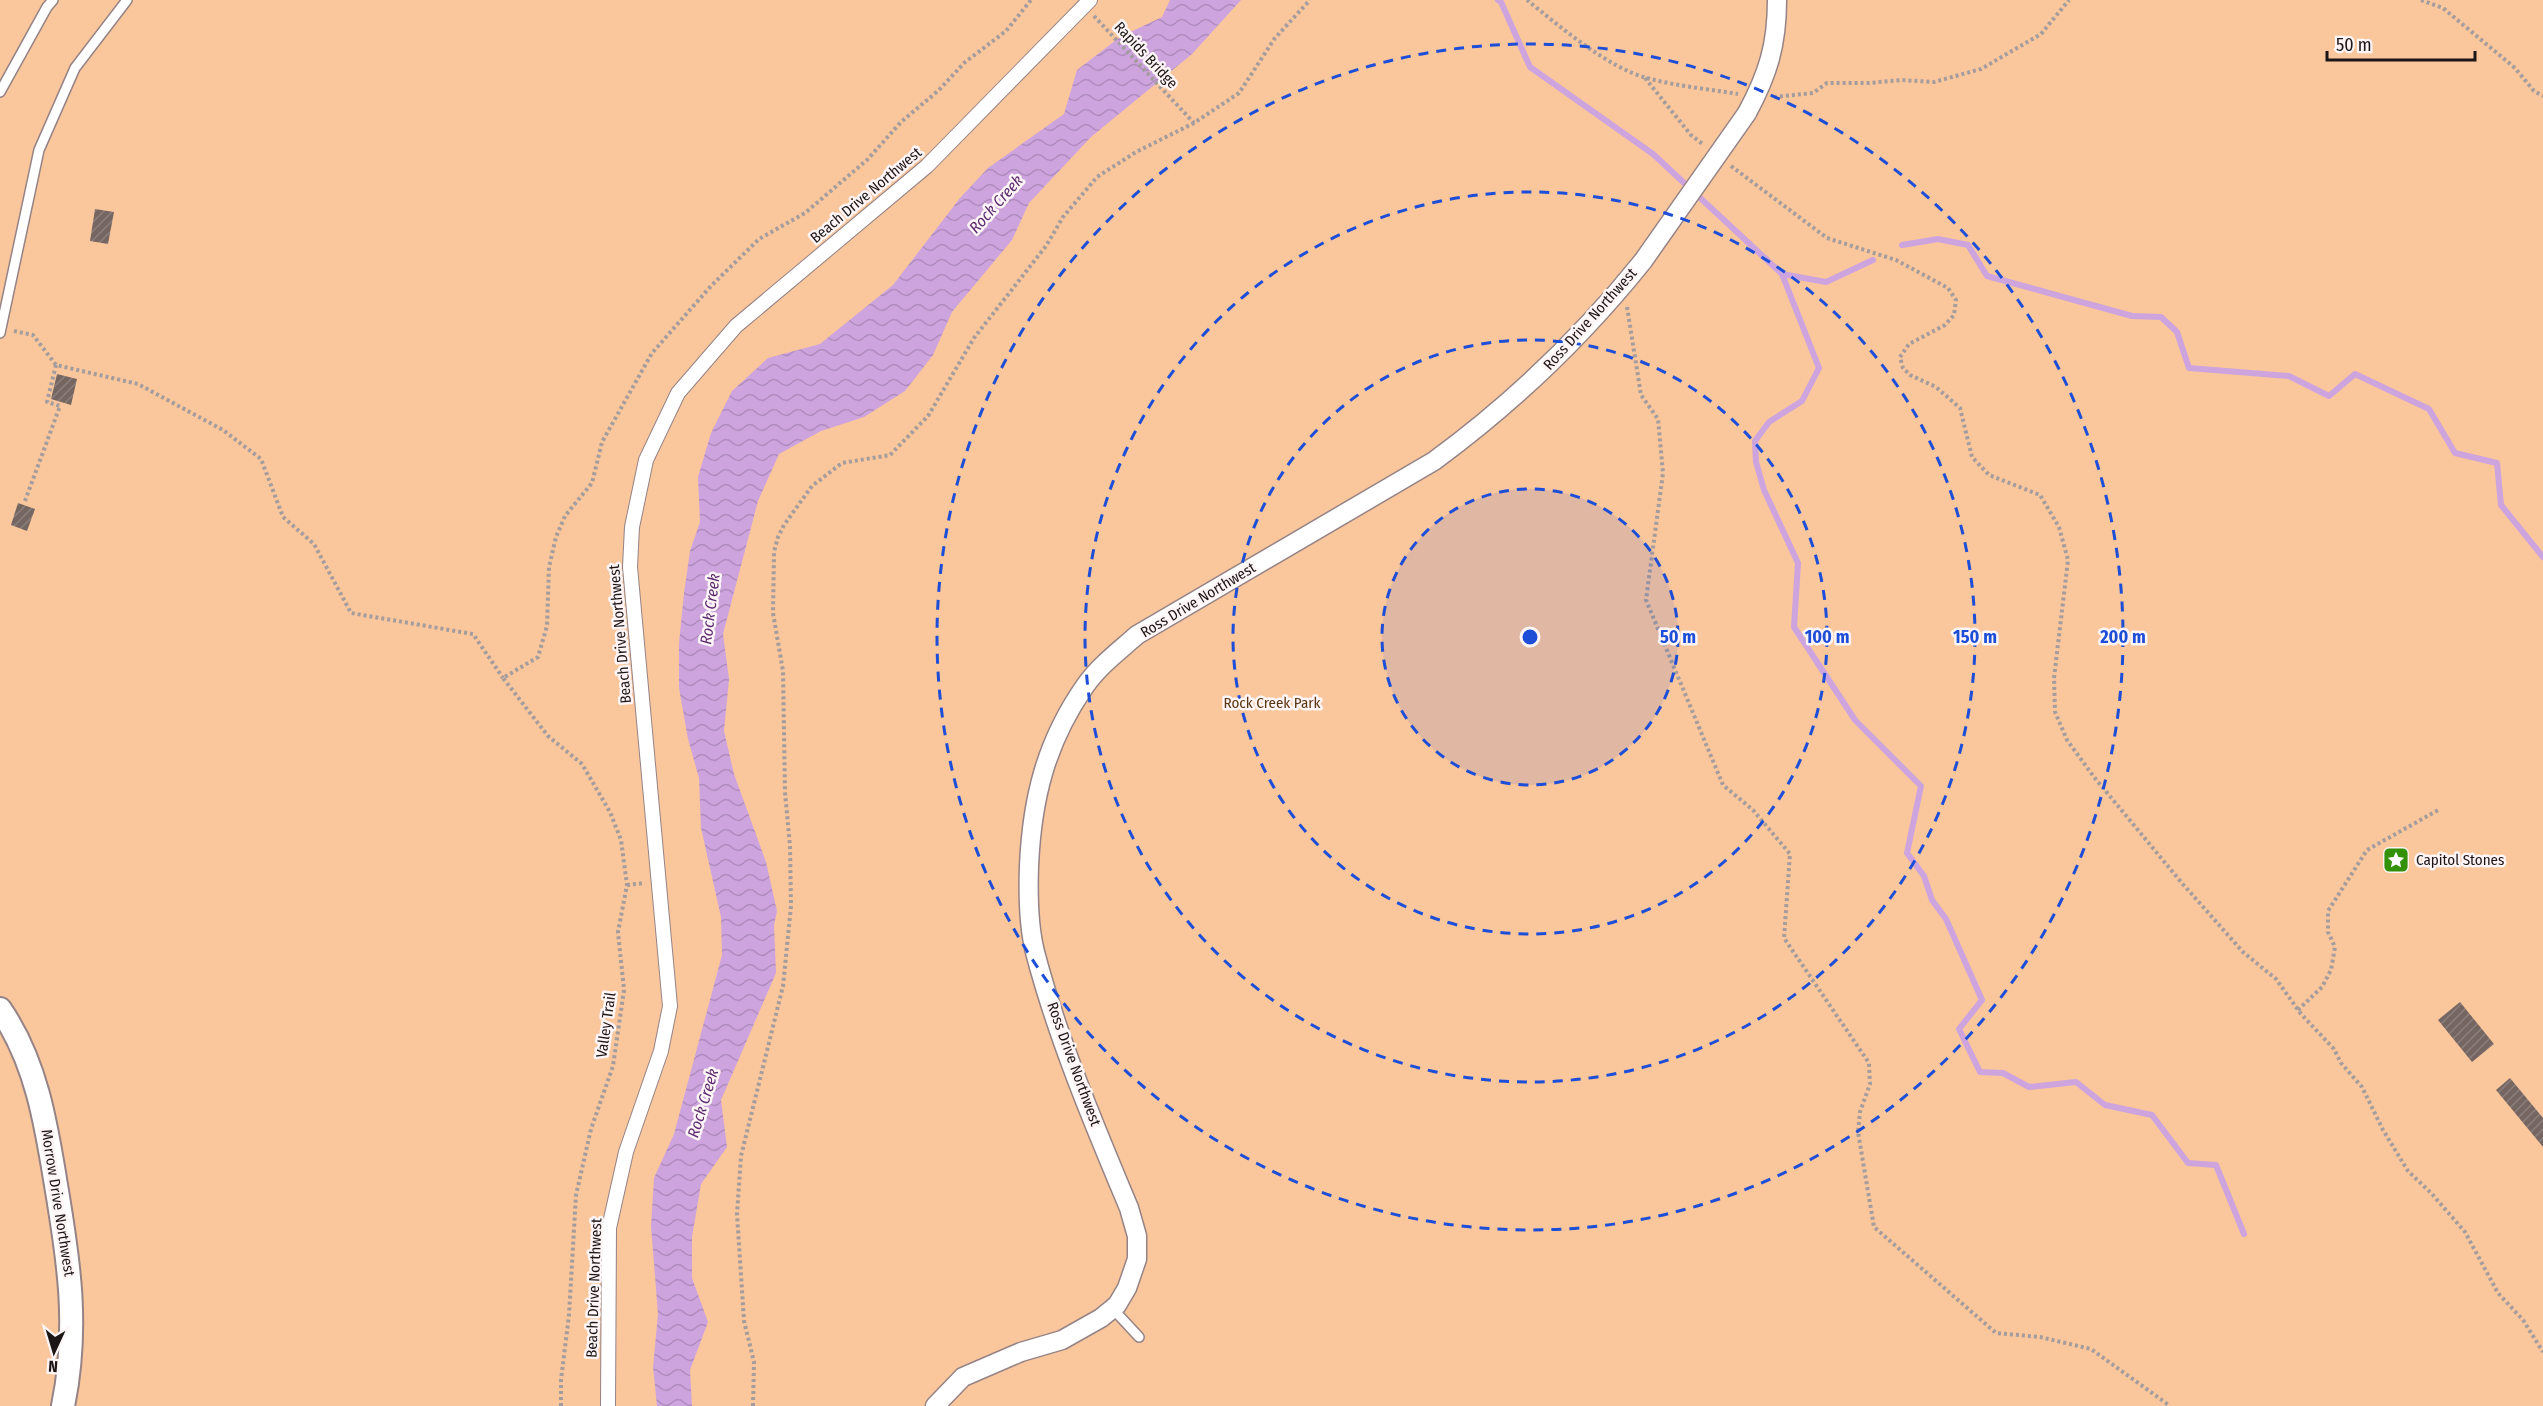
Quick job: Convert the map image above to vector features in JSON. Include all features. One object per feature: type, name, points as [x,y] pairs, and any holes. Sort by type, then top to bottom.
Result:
[{"type":"street","name":"Beach Drive Northwest","points":[[608,1406],[609,1227],[626,1152],[662,1051],[670,1006],[630,567],[632,527],[646,460],[678,393],[736,326],[927,166],[1090,0]]},
{"type":"street","name":"Ross Drive Northwest","points":[[935,1406],[963,1377],[1021,1352],[1062,1340],[1113,1309],[1127,1288],[1137,1259],[1137,1236],[1129,1208],[1064,1040],[1035,950],[1030,917],[1028,887],[1033,812],[1046,761],[1066,715],[1086,684],[1108,660],[1137,636],[1434,461],[1479,428],[1560,356],[1643,261],[1766,76],[1775,40],[1777,0]]},
{"type":"street","name":"Morrow Drive Northwest","points":[[0,1009],[22,1048],[38,1091],[62,1220],[70,1272],[72,1316],[70,1361],[63,1406]]},
{"type":"lane","points":[[0,92],[47,7],[54,0]]},
{"type":"lane","points":[[0,333],[39,150],[75,68],[124,4],[112,0]]},
{"type":"lane","points":[[1113,1309],[1139,1337]]},
{"type":"path","points":[[753,1406],[754,1362],[744,1321],[737,1214],[741,1168],[783,986],[791,906],[790,846],[785,792],[783,671],[773,613],[774,552],[778,537],[812,486],[842,463],[890,455],[928,416],[974,338],[1047,246],[1064,217],[1097,177],[1137,152],[1194,123],[1239,93],[1275,38],[1310,0]]},
{"type":"path","points":[[1527,0],[1563,29],[1616,64],[1645,78],[1748,105]]},
{"type":"path","points":[[1767,97],[1813,93],[1827,83],[1869,84],[1901,80],[1934,82],[1981,69],[2041,34],[2069,0]]},
{"type":"path","points":[[2421,0],[2443,8],[2515,68],[2534,91],[2543,96]]},
{"type":"path","name":"Rapids Bridge","points":[[1100,23],[1194,123]]},
{"type":"path","points":[[1645,78],[1691,135],[1707,148]]},
{"type":"path","points":[[1724,160],[1827,238],[1896,260],[1948,288],[1956,300],[1954,315],[1945,325],[1909,344],[1900,357],[1903,368],[1910,375],[1936,387],[1960,408],[1972,457],[1989,475],[2040,495],[2059,527],[2068,560],[2054,678],[2055,712],[2067,740],[2094,777],[2181,882],[2243,952],[2276,979],[2298,1010],[2334,1048],[2342,1063],[2362,1088],[2383,1130],[2408,1171],[2432,1194],[2465,1232],[2498,1293],[2523,1320],[2543,1352]]},
{"type":"path","points":[[1623,285],[1641,394],[1658,420],[1663,473],[1646,600],[1723,785],[1753,810],[1790,854],[1784,938],[1869,1063],[1870,1084],[1860,1112],[1858,1132],[1874,1227],[1996,1333],[2040,1337],[2091,1349],[2170,1406]]},
{"type":"path","points":[[13,331],[33,335],[56,365],[138,384],[223,430],[261,459],[283,517],[314,544],[351,614],[473,634],[503,678]]},
{"type":"path","points":[[25,501],[60,406],[47,402],[56,365]]},
{"type":"path","name":"Valley Trail","points":[[506,683],[548,736],[582,764],[610,812],[621,840],[627,885],[618,932],[624,990],[614,1057],[591,1129],[576,1195],[569,1315],[561,1380],[561,1406]]},
{"type":"path","points":[[2298,1010],[2322,987],[2331,970],[2335,947],[2328,932],[2328,910],[2367,850],[2440,809]]},
{"type":"green space","name":"Rock Creek Park","points":[[0,0],[2543,0],[2543,1406],[0,1406]]},
{"type":"water","name":"Rock Creek","points":[[1170,0],[1241,0],[1192,54],[1091,137],[1029,203],[1012,240],[952,312],[933,355],[905,391],[864,417],[821,431],[779,454],[758,501],[723,634],[729,679],[724,731],[734,774],[766,862],[777,911],[774,925],[776,973],[721,1100],[727,1147],[701,1184],[692,1237],[692,1278],[708,1322],[690,1370],[692,1406],[657,1406],[653,1367],[658,1314],[651,1226],[654,1178],[674,1134],[722,955],[721,917],[701,828],[699,778],[688,739],[679,688],[679,643],[684,593],[690,551],[700,522],[698,477],[711,433],[732,391],[768,358],[820,344],[893,285],[960,198],[988,168],[1064,114],[1077,70],[1120,37],[1162,17]]},
{"type":"building","points":[[95,209],[114,212],[108,244],[90,241]]},
{"type":"building","points":[[57,374],[77,379],[71,405],[51,399]]},
{"type":"building","points":[[18,503],[35,509],[27,531],[11,525]]},
{"type":"building","points":[[2460,1002],[2494,1044],[2472,1062],[2438,1020]]},
{"type":"building","points":[[2510,1078],[2543,1118],[2543,1147],[2496,1090]]},
{"type":"waterway","points":[[1498,0],[1501,2],[1530,67],[1653,154],[1782,274],[1819,368],[1802,401],[1769,422],[1755,441],[1756,462],[1764,490],[1798,563],[1794,627],[1855,720],[1921,786],[1907,853],[1924,876],[1932,900],[1946,919],[1982,1000],[1959,1029],[1980,1072],[2003,1073],[2029,1087],[2076,1082],[2105,1105],[2152,1115],[2188,1163],[2216,1165],[2244,1234]]},
{"type":"waterway","points":[[1902,245],[1938,239],[1968,245],[1987,276],[2132,316],[2161,317],[2177,332],[2189,368],[2289,376],[2329,396],[2355,374],[2429,409],[2455,453],[2497,463],[2501,505],[2543,557]]},
{"type":"waterway","points":[[1782,274],[1826,282],[1873,260]]},
{"type":"place","name":"Capitol Stones","points":[[2396,860]]}]
